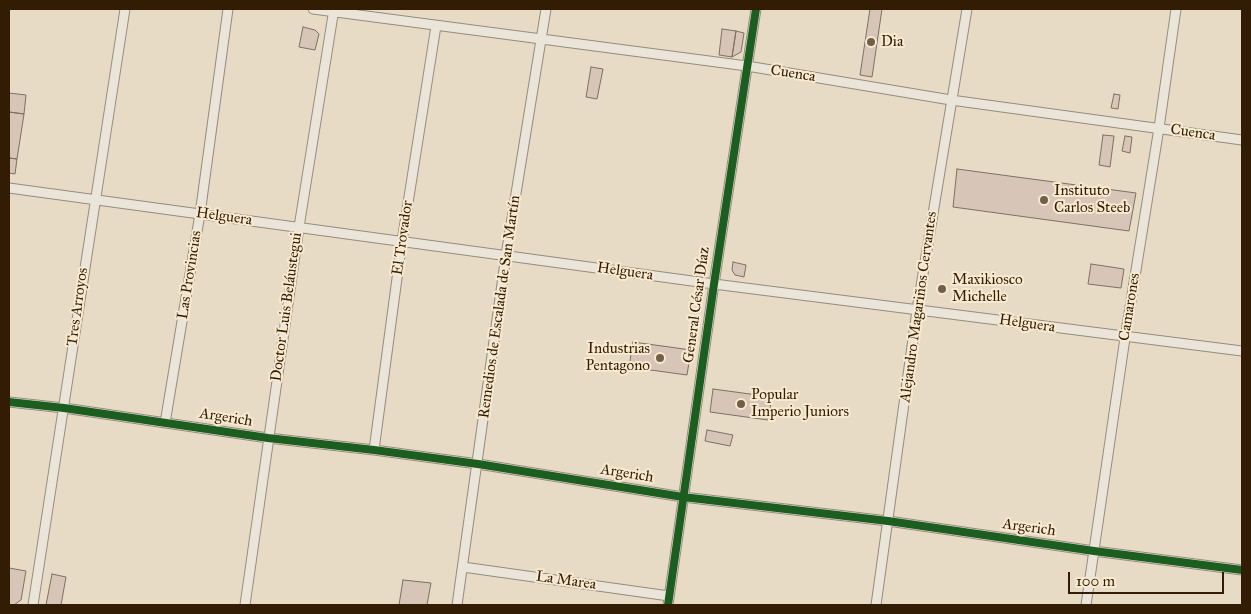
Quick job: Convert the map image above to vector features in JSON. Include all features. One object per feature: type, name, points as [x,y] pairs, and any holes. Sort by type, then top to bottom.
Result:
[{"type":"street","name":"Tres Arroyos","points":[[33,605],[125,9]]},
{"type":"street","name":"Las Provincias","points":[[166,423],[200,214],[228,9]]},
{"type":"street","name":"Cuenca","points":[[313,9],[334,10],[436,26],[747,66],[951,100],[1242,140]]},
{"type":"street","name":"Remedios de Escalada de San Martín","points":[[457,605],[506,256],[546,9]]},
{"type":"street","name":"General César Díaz","points":[[668,600],[756,9]]},
{"type":"street","name":"Alejandro Magariños Cervantes","points":[[876,605],[917,310],[966,9]]},
{"type":"street","name":"Camarones","points":[[1086,605],[1176,9]]},
{"type":"street","name":"Doctor Luis Beláustegui","points":[[245,605],[299,227],[334,10]]},
{"type":"street","name":"El Trovador","points":[[374,450],[402,241],[436,26]]},
{"type":"street","name":"Helguera","points":[[9,188],[714,284],[1125,338],[1242,351]]},
{"type":"street","name":"Argerich","points":[[9,402],[64,408],[268,438],[478,464],[683,497],[888,521],[1094,552],[1242,570]]},
{"type":"street","name":"La Marea","points":[[463,567],[668,600]]},
{"type":"building","name":"Dia","points":[[870,9],[882,9],[872,77],[860,75]]},
{"type":"building","points":[[303,27],[315,30],[319,34],[315,50],[299,47]]},
{"type":"building","points":[[722,29],[736,31],[732,57],[719,55]]},
{"type":"building","points":[[736,31],[744,33],[741,52],[732,57]]},
{"type":"building","points":[[591,67],[603,69],[597,99],[586,97]]},
{"type":"building","points":[[9,93],[26,95],[24,114],[9,112]]},
{"type":"building","points":[[1114,94],[1120,95],[1118,109],[1111,108]]},
{"type":"building","points":[[9,112],[24,114],[17,159],[9,158]]},
{"type":"building","points":[[1103,135],[1114,136],[1110,167],[1099,165]]},
{"type":"building","points":[[1125,136],[1132,137],[1130,153],[1122,151]]},
{"type":"building","points":[[9,158],[17,159],[15,174],[9,173]]},
{"type":"building","name":"Instituto Carlos Steeb","points":[[957,169],[1136,193],[1129,231],[953,207]]},
{"type":"building","points":[[733,262],[746,265],[744,277],[735,275],[732,270]]},
{"type":"building","points":[[1091,264],[1124,269],[1121,288],[1088,284]]},
{"type":"building","name":"Industrias Pentagono","points":[[633,342],[691,350],[687,375],[629,367]]},
{"type":"building","name":"Popular Imperio Juniors","points":[[713,389],[772,397],[768,420],[710,412]]},
{"type":"building","points":[[707,430],[733,435],[730,446],[705,441]]},
{"type":"building","points":[[9,568],[26,571],[21,600],[14,605],[9,605]]},
{"type":"building","points":[[52,574],[66,577],[61,605],[46,605]]},
{"type":"building","points":[[403,580],[431,583],[427,605],[399,605]]},
{"type":"cycle path","points":[[668,605],[756,9]]},
{"type":"cycle path","points":[[9,402],[64,408],[268,438],[478,464],[683,497],[888,521],[1242,570]]},
{"type":"place","name":"Dia","points":[[871,42]]},
{"type":"place","name":"Instituto Carlos Steeb","points":[[1044,200]]},
{"type":"place","name":"Maxikiosco Michelle","points":[[942,289]]},
{"type":"place","name":"Industrias Pentagono","points":[[660,358]]},
{"type":"place","name":"Popular Imperio Juniors","points":[[741,404]]}]
